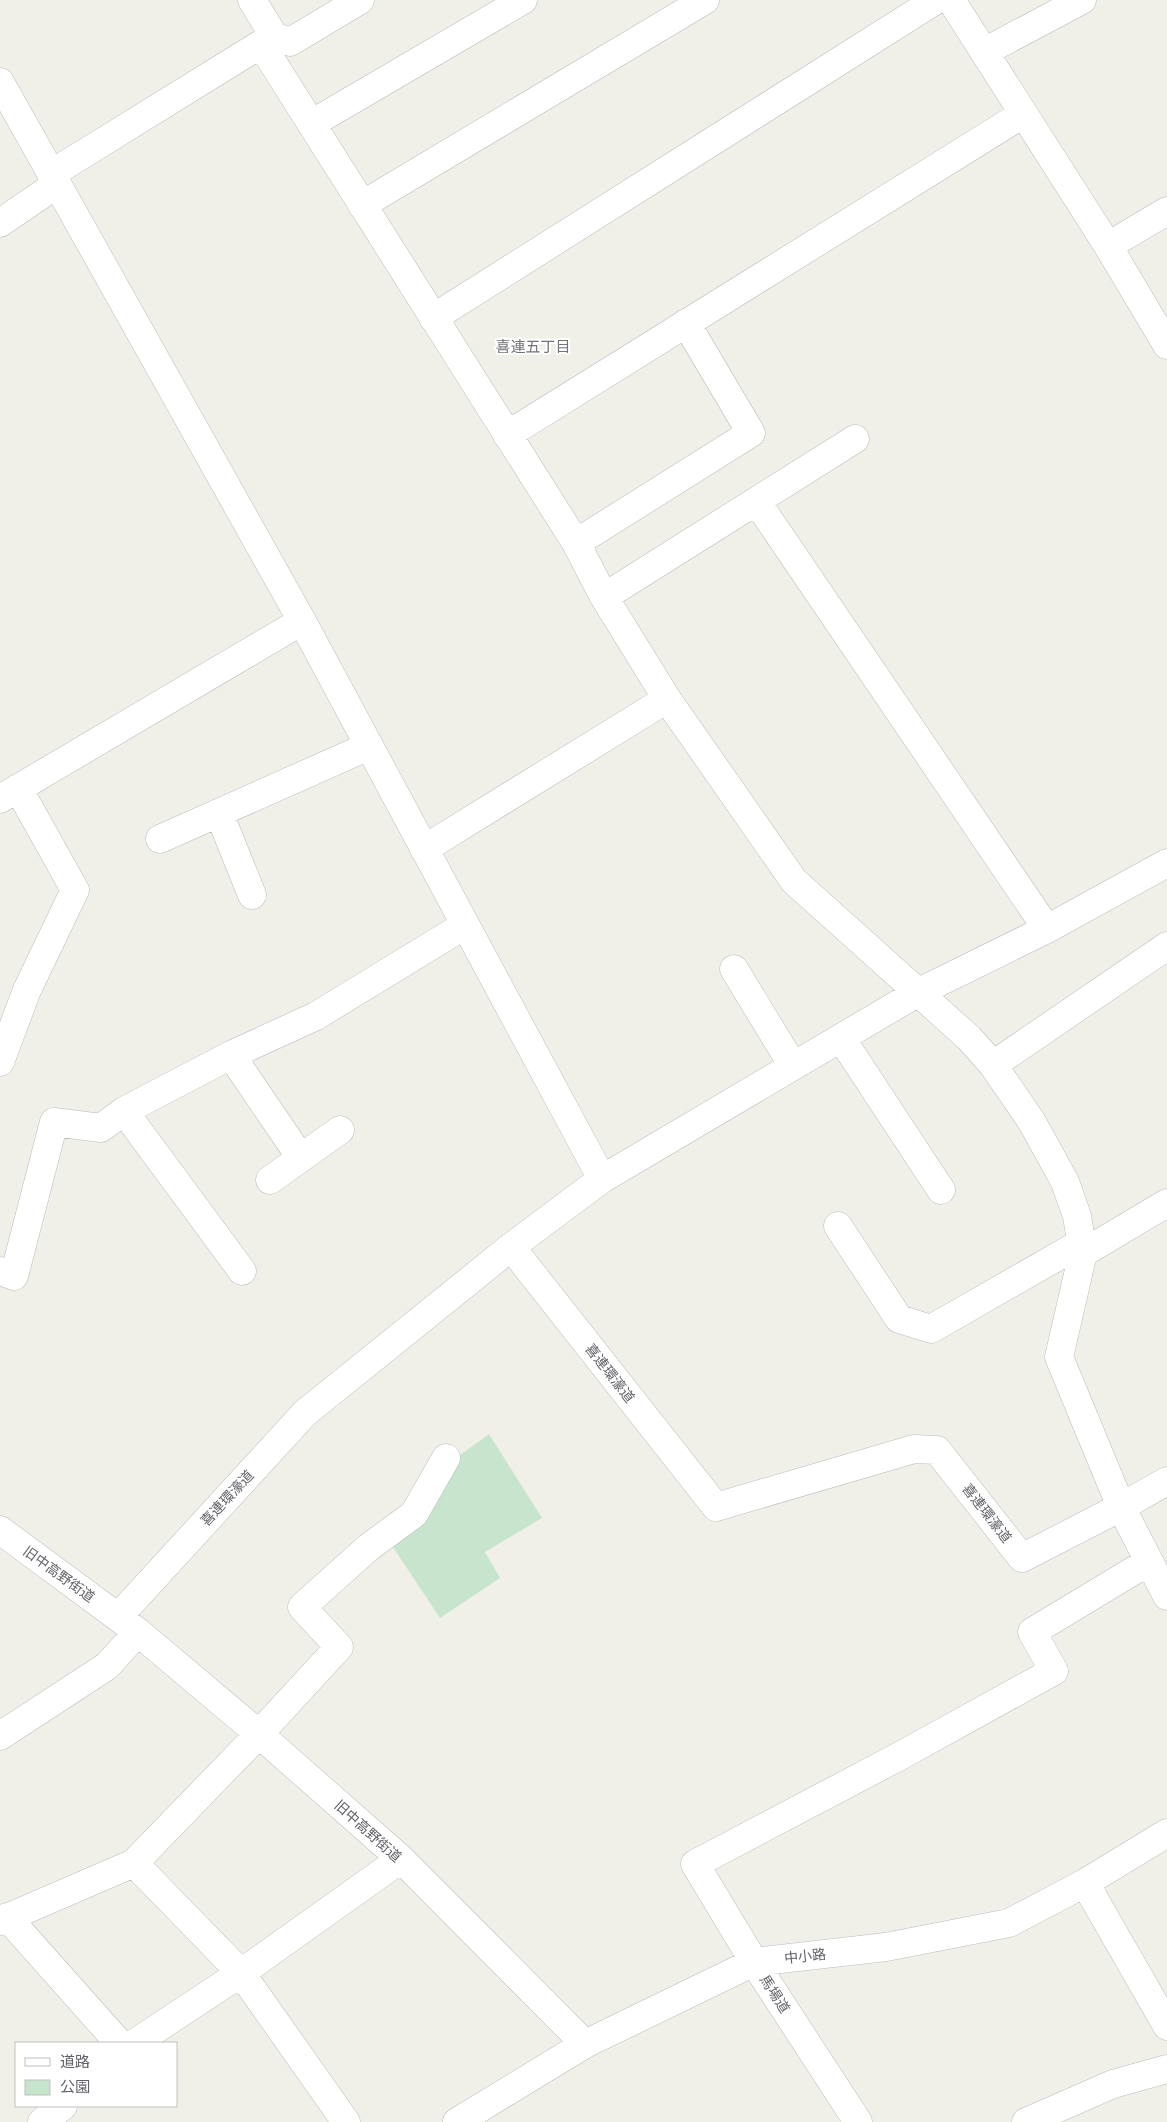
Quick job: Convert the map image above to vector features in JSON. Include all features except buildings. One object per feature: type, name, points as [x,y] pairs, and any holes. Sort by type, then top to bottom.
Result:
[{"type":"street","points":[[252,0],[268,40],[311,124],[576,543],[604,597],[667,699],[794,881],[969,1038],[994,1065],[1032,1122],[1065,1182],[1076,1216],[1082,1248],[1059,1357],[1121,1508],[1167,1596]]},
{"type":"street","points":[[0,223],[54,179],[268,40],[290,42],[360,0]]},
{"type":"street","points":[[311,124],[523,0]]},
{"type":"street","points":[[362,205],[705,0]]},
{"type":"street","points":[[433,318],[936,0]]},
{"type":"street","points":[[951,0],[1108,246],[1167,345]]},
{"type":"street","points":[[984,52],[1082,0]]},
{"type":"street","points":[[0,82],[302,621],[602,1179]]},
{"type":"street","points":[[507,435],[1023,114]]},
{"type":"street","points":[[1108,246],[1167,211]]},
{"type":"street","points":[[576,543],[751,433],[686,323]]},
{"type":"street","points":[[604,597],[855,439]]},
{"type":"street","points":[[757,502],[1047,929]]},
{"type":"street","points":[[0,1062],[27,990],[75,890],[9,793],[302,621]]},
{"type":"street","points":[[424,849],[667,699]]},
{"type":"street","points":[[160,839],[369,746]]},
{"type":"street","points":[[219,813],[252,896]]},
{"type":"street","points":[[512,1247],[602,1179],[792,1066],[917,993],[1047,929],[1167,863]]},
{"type":"street","points":[[0,1271],[14,1276],[54,1122],[101,1128],[124,1111],[231,1055],[316,1016],[465,925]]},
{"type":"street","points":[[994,1065],[1167,946]]},
{"type":"street","points":[[734,969],[792,1066]]},
{"type":"street","points":[[841,1038],[942,1190]]},
{"type":"street","points":[[231,1055],[301,1158]]},
{"type":"street","points":[[124,1111],[242,1271]]},
{"type":"street","points":[[270,1180],[340,1130]]},
{"type":"street","points":[[838,1226],[899,1319],[931,1329],[1167,1203]]},
{"type":"street","name":"喜連環濠道","points":[[0,1736],[107,1666],[128,1624],[305,1413],[512,1247],[716,1507],[914,1448],[937,1450],[1022,1558],[1121,1508],[1167,1481]]},
{"type":"street","points":[[117,2042],[4,1919],[134,1863],[259,1734],[339,1647],[302,1607],[369,1547],[414,1514],[446,1458]]},
{"type":"street","name":"旧中高野街道","points":[[0,1530],[128,1624],[259,1734],[401,1859],[585,2044]]},
{"type":"street","name":"馬場道","points":[[858,2122],[754,1962],[695,1864],[898,1757],[1054,1671],[1032,1632],[1148,1562]]},
{"type":"street","name":"中小路","points":[[458,2122],[585,2044],[754,1962],[886,1947],[1009,1923],[1084,1883],[1167,1833]]},
{"type":"street","points":[[136,2042],[241,1972],[401,1859]]},
{"type":"street","points":[[134,1863],[241,1972],[346,2122]]},
{"type":"street","points":[[1084,1883],[1167,2026]]},
{"type":"street","points":[[1026,2122],[1113,2084],[1167,2069]]},
{"type":"street","points":[[42,2122],[62,2107]]},
{"type":"green space","points":[[489,1434],[542,1518],[485,1552],[500,1578],[440,1618],[389,1541],[456,1458]]},
{"type":"district","name":"喜連五丁目","points":[[533,347]]}]
